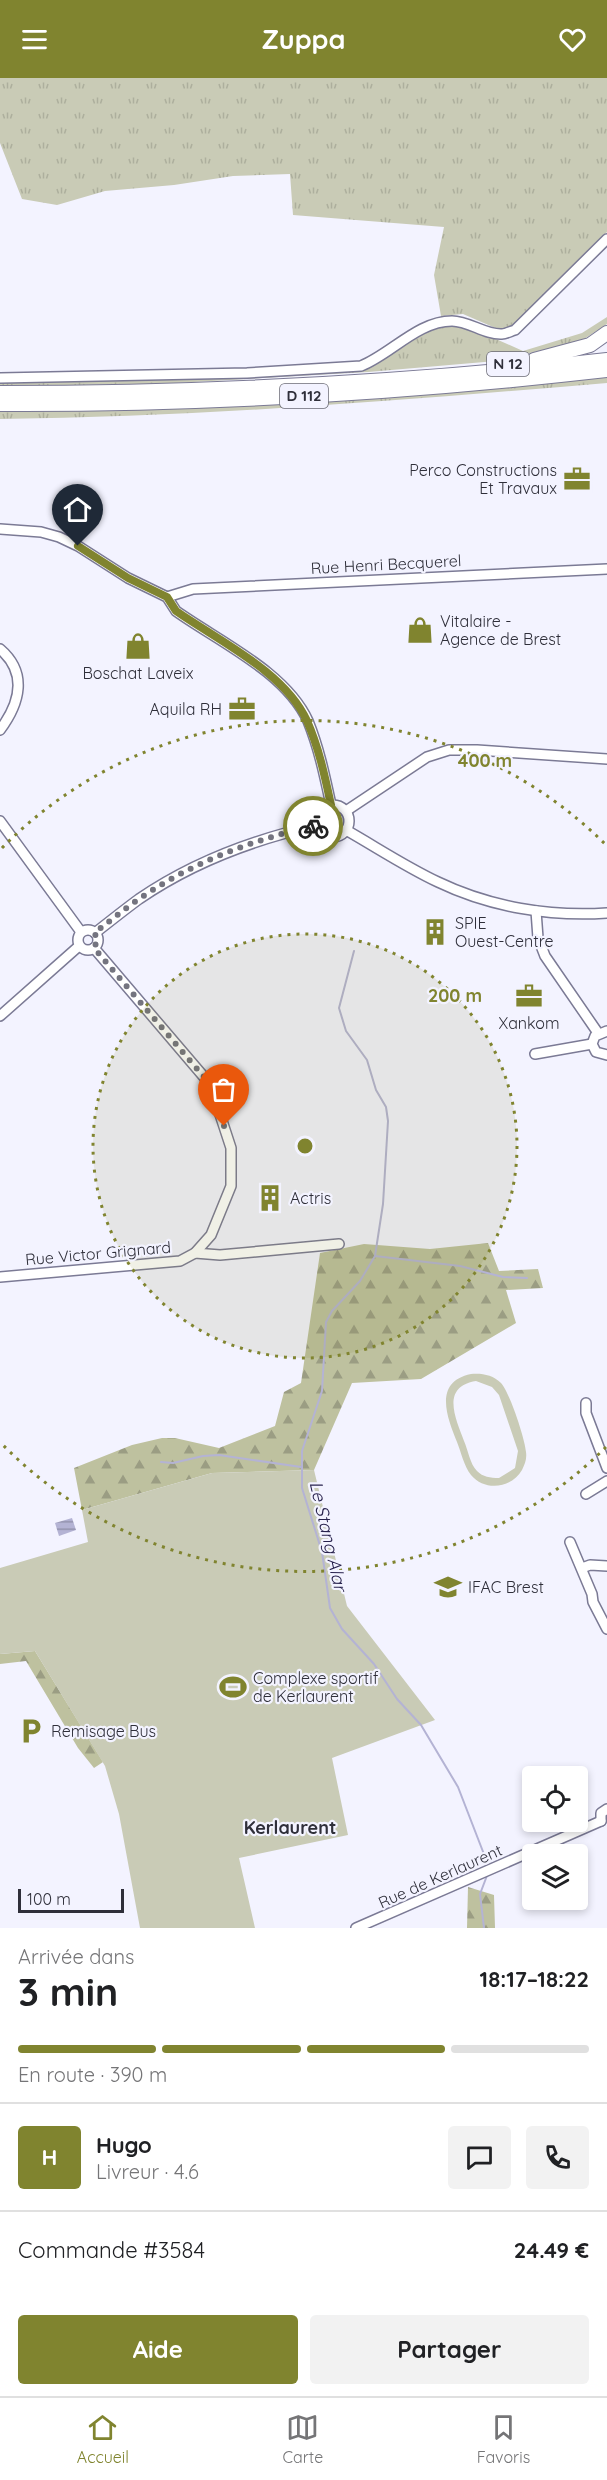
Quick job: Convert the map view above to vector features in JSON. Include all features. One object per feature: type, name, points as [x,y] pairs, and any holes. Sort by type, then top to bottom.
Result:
[{"type":"highway","name":"N 12","points":[[404,379],[460,369],[526,362],[564,354],[590,345],[607,333]]},
{"type":"highway","name":"D 112","points":[[0,393],[249,388],[404,379],[601,361]]},
{"type":"highway","name":"D 112","points":[[0,404],[99,404],[319,395],[474,384],[607,370]]},
{"type":"street","points":[[0,378],[247,373],[361,366],[375,360],[422,330],[439,323],[453,321],[501,334],[515,330],[607,239]]},
{"type":"street","points":[[0,529],[41,532],[60,537],[78,546],[128,578],[167,597],[176,611],[279,682],[296,702],[307,720],[331,805]]},
{"type":"street","name":"Rue Henri Becquerel","points":[[167,597],[193,589],[607,569]]},
{"type":"street","points":[[0,649],[7,655],[19,675],[17,700],[0,730]]},
{"type":"street","points":[[346,811],[427,757],[449,750],[607,759]]},
{"type":"street","points":[[331,805],[339,806],[346,811],[349,820],[346,830],[339,836],[329,836],[321,830],[318,825],[320,812],[331,805]]},
{"type":"street","points":[[0,821],[81,932]]},
{"type":"street","points":[[94,933],[140,898],[196,867],[253,842],[318,825]]},
{"type":"street","points":[[346,830],[437,882],[493,902],[536,911],[574,914],[607,913]]},
{"type":"street","points":[[536,911],[537,938],[545,956],[603,1032],[595,1036],[592,1044],[596,1052],[607,1055]]},
{"type":"street","points":[[90,930],[94,933],[98,939],[94,948],[84,950],[79,946],[78,937],[81,932],[90,930]]},
{"type":"street","points":[[0,1016],[79,946]]},
{"type":"street","name":"Rue Victor Grignard","points":[[0,1276],[180,1261],[195,1253],[211,1235],[231,1186],[231,1148],[210,1084],[94,948]]},
{"type":"street","points":[[535,1054],[592,1044]]},
{"type":"street","points":[[195,1253],[220,1255],[339,1245]]},
{"type":"street","points":[[586,1403],[586,1413],[607,1466]]},
{"type":"street","points":[[596,1439],[607,1436]]},
{"type":"street","points":[[586,1494],[607,1481]]},
{"type":"street","points":[[570,1542],[582,1568],[593,1602],[607,1629]]},
{"type":"street","points":[[582,1568],[590,1565],[607,1566]]},
{"type":"street","points":[[604,1823],[602,1813],[607,1809]]},
{"type":"street","name":"Rue de Kerlaurent","points":[[356,1928],[604,1823]]},
{"type":"green space","points":[[0,78],[607,78],[607,232],[511,328],[500,330],[463,314],[441,316],[434,275],[444,227],[293,215],[290,174],[233,176],[174,185],[105,191],[57,205],[22,199],[0,143]]},
{"type":"green space","points":[[607,317],[607,324],[581,341],[496,361],[368,372],[158,384],[0,386],[0,381],[291,374],[367,368],[426,332],[451,325],[471,328],[523,351],[582,333]]},
{"type":"green space","points":[[607,377],[607,383],[304,407],[76,418],[0,419],[0,411],[362,399]]},
{"type":"green space","points":[[488,1243],[499,1271],[538,1269],[543,1288],[506,1290],[516,1323],[421,1379],[352,1383],[314,1470],[212,1473],[82,1510],[74,1468],[132,1445],[162,1438],[175,1438],[219,1448],[275,1426],[284,1392],[301,1383],[320,1253],[364,1244],[430,1249]]},
{"type":"green space","points":[[471,1374],[483,1374],[498,1380],[505,1388],[520,1427],[526,1457],[523,1468],[512,1481],[491,1486],[483,1484],[471,1475],[447,1412],[447,1392],[451,1384]],"holes":[[[476,1381],[492,1387],[499,1395],[518,1451],[515,1468],[499,1478],[484,1476],[475,1468],[457,1423],[454,1405],[454,1397],[465,1384]]]},
{"type":"green space","name":"Complexe sportif de Kerlaurent","points":[[314,1470],[347,1606],[435,1720],[332,1758],[348,1835],[239,1858],[255,1928],[140,1928],[119,1814],[105,1766],[35,1651],[0,1654],[0,1568],[88,1542],[82,1510],[212,1473]]},
{"type":"green space","points":[[35,1651],[103,1762],[94,1768],[78,1748],[26,1661],[0,1664],[0,1654]]},
{"type":"green space","points":[[468,1887],[494,1895],[495,1928],[467,1928]]},
{"type":"water","points":[[72,1518],[76,1530],[59,1536],[55,1523]]},
{"type":"waterway","name":"Le Stang Alar","points":[[354,951],[339,1008],[346,1031],[367,1060],[376,1090],[386,1107],[388,1121],[383,1204],[375,1256],[360,1281],[332,1311],[326,1322],[322,1391],[302,1451],[302,1488],[322,1552],[330,1608],[342,1629],[374,1664],[397,1699],[421,1725],[458,1787],[487,1862]]},
{"type":"waterway","points":[[375,1256],[460,1266],[503,1277],[527,1278]]},
{"type":"waterway","points":[[161,1462],[173,1463],[219,1455],[301,1467]]},
{"type":"waterway","name":"Le Stang Alar","points":[[484,1928],[480,1894],[488,1873]]},
{"type":"way so far","points":[[224,1126],[210,1084],[94,948],[98,939],[94,933],[140,898],[210,860],[253,842],[313,826]]},
{"type":"place","name":"Perco Constructions Et Travaux","points":[[577,479]]},
{"type":"place","name":"Vitalaire - Agence de Brest","points":[[420,630]]},
{"type":"place","name":"Boschat Laveix","points":[[138,646]]},
{"type":"place","name":"Aquila RH","points":[[242,709]]},
{"type":"place","name":"SPIE Ouest-Centre","points":[[435,932]]},
{"type":"place","name":"Xankom","points":[[529,996]]},
{"type":"place","name":"Actris","points":[[270,1198]]},
{"type":"place","name":"IFAC Brest","points":[[448,1587]]},
{"type":"place","name":"Complexe sportif de Kerlaurent","points":[[233,1687]]},
{"type":"place","name":"Remisage Bus","points":[[31,1731]]},
{"type":"district","name":"Kerlaurent","points":[[290,1828]]},
{"type":"route","points":[[78,546],[128,578],[167,597],[176,611],[279,682],[296,702],[307,720],[314,740],[331,805],[320,812],[318,825],[313,826]]}]
